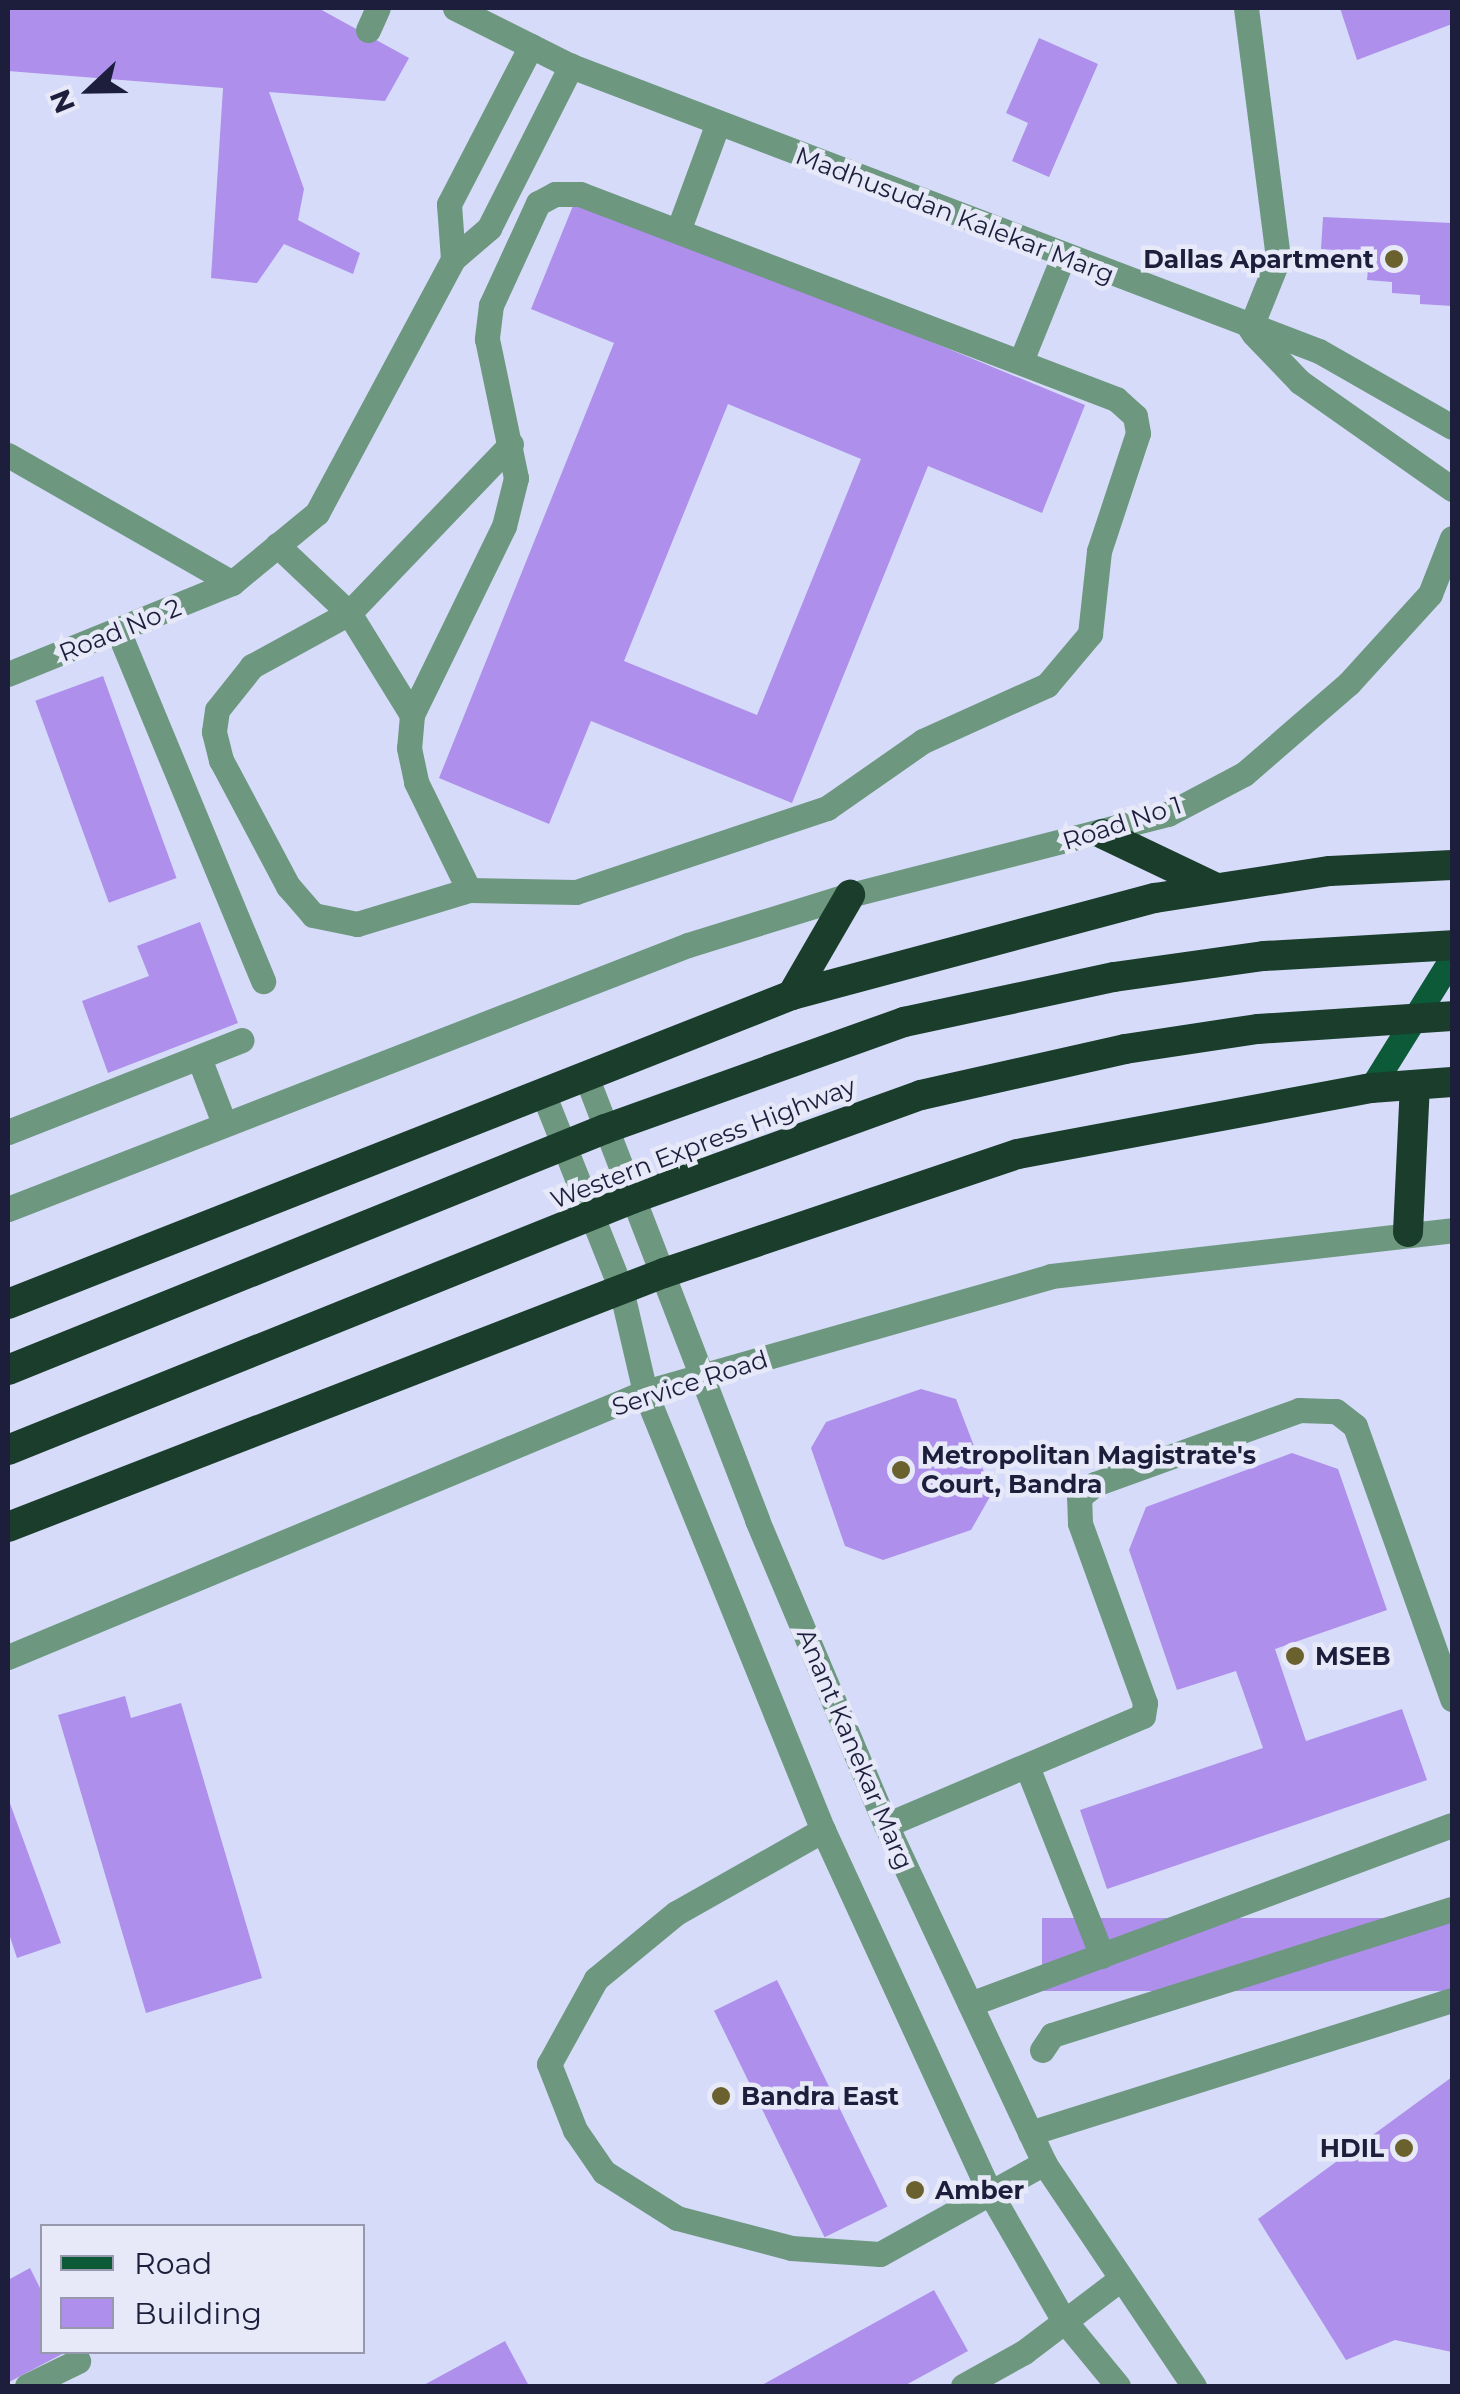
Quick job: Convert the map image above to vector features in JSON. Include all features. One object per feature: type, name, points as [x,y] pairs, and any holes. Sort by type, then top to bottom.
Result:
[{"type":"highway","points":[[1103,834],[1216,888]]},
{"type":"highway","points":[[8,1304],[792,995],[1047,922],[1216,888],[1330,871],[1452,865]]},
{"type":"highway","points":[[792,995],[850,895]]},
{"type":"highway","name":"Western Express Highway","points":[[8,1370],[605,1129],[904,1022],[1114,977],[1281,954],[1452,944]]},
{"type":"highway","name":"Western Express Highway","points":[[8,1450],[632,1199],[921,1095],[1106,1053],[1258,1029],[1452,1016]]},
{"type":"highway","points":[[8,1528],[664,1273],[1018,1154],[1370,1088],[1452,1082]]},
{"type":"highway","points":[[1408,1232],[1415,1086]]},
{"type":"main road","points":[[1370,1088],[1452,958]]},
{"type":"street","name":"Madhusudan Kalekar Marg","points":[[455,8],[571,66],[1250,329],[1319,351],[1452,427]]},
{"type":"street","points":[[1246,8],[1278,258],[1250,329],[1300,382],[1452,490]]},
{"type":"street","points":[[453,259],[449,204],[531,46]]},
{"type":"street","points":[[453,259],[488,228],[571,66]]},
{"type":"street","points":[[678,231],[718,123]]},
{"type":"street","points":[[469,890],[416,782],[409,748],[412,715],[504,526],[516,478],[511,444],[487,339],[490,305],[538,203],[555,194],[580,194],[1020,361],[1116,398],[1135,416],[1138,433],[1099,551],[1090,634],[1078,656],[1017,704],[923,741],[827,808],[576,892],[469,890],[356,924],[313,914],[288,886],[221,760],[217,710],[252,666],[349,613],[511,444]]},
{"type":"street","points":[[1020,361],[1064,257]]},
{"type":"street","name":"Road No 2","points":[[8,674],[119,633],[232,583],[317,513],[453,259]]},
{"type":"street","points":[[8,455],[232,583]]},
{"type":"street","name":"Road No 1","points":[[224,1123],[688,945],[850,895],[1103,834],[1168,814],[1244,774],[1349,683],[1430,594],[1452,538]]},
{"type":"street","points":[[277,545],[349,613],[412,715]]},
{"type":"street","points":[[119,633],[262,981]]},
{"type":"street","points":[[8,1132],[242,1040]]},
{"type":"street","points":[[8,1209],[224,1123],[199,1058]]},
{"type":"street","name":"Anant Kanekar Marg","points":[[586,1076],[757,1520],[886,1825],[1044,2163],[1118,2281],[1194,2386]]},
{"type":"street","points":[[543,1093],[621,1290],[645,1392],[823,1830],[989,2191],[1063,2319],[1118,2386]]},
{"type":"street","name":"Service Road","points":[[8,1657],[645,1392],[1051,1276],[1408,1232],[1452,1230]]},
{"type":"street","points":[[886,1825],[1144,1716],[1145,1703],[1080,1523],[1079,1497],[1095,1484],[1299,1410],[1336,1411],[1355,1426],[1452,1699]]},
{"type":"street","points":[[1028,1768],[1102,1956]]},
{"type":"street","points":[[970,2004],[1452,1826]]},
{"type":"street","points":[[823,1830],[676,1913],[596,1979],[549,2064],[576,2130],[604,2172],[678,2218],[791,2248],[880,2254],[1044,2163]]},
{"type":"street","points":[[1042,2050],[1052,2035],[1452,1909]]},
{"type":"street","points":[[1030,2134],[1452,2000]]},
{"type":"street","points":[[963,2386],[1024,2352],[1118,2281]]},
{"type":"street","points":[[27,2386],[78,2361]]},
{"type":"building","points":[[8,8],[318,8],[409,58],[385,101],[269,92],[304,189],[298,220],[360,253],[353,274],[284,244],[257,283],[211,278],[223,88],[8,71]]},
{"type":"building","points":[[1340,8],[1452,8],[1452,24],[1357,60]]},
{"type":"building","points":[[1039,38],[1098,64],[1049,177],[1012,161],[1028,123],[1006,113]]},
{"type":"building","points":[[577,196],[1085,405],[1042,513],[928,466],[792,803],[591,721],[549,824],[439,778],[614,343],[531,309]],"holes":[[[728,404],[861,459],[757,715],[624,661]]]},
{"type":"building","name":"Dallas Apartment","points":[[1323,217],[1452,223],[1452,306],[1420,304],[1420,295],[1392,293],[1392,282],[1367,280],[1368,270],[1334,268],[1335,250],[1321,249]]},
{"type":"building","points":[[103,676],[177,878],[109,903],[35,701]]},
{"type":"building","points":[[200,922],[238,1023],[108,1073],[82,1001],[149,976],[137,946]]},
{"type":"building","name":"Metropolitan Magistrate's Court, Bandra","points":[[921,1389],[956,1399],[992,1493],[971,1530],[883,1560],[845,1546],[811,1448],[826,1422]]},
{"type":"building","points":[[1292,1453],[1338,1469],[1387,1610],[1275,1649],[1306,1741],[1402,1709],[1427,1780],[1107,1889],[1080,1810],[1263,1748],[1236,1671],[1177,1690],[1129,1550],[1146,1507]]},
{"type":"building","points":[[125,1696],[131,1718],[181,1703],[262,1978],[146,2013],[58,1715]]},
{"type":"building","points":[[8,1798],[61,1943],[17,1958],[8,1931]]},
{"type":"building","points":[[1042,1918],[1452,1918],[1452,1991],[1042,1991]]},
{"type":"building","points":[[777,1980],[887,2206],[825,2237],[714,2011]]},
{"type":"building","name":"HDIL","points":[[1452,2077],[1452,2352],[1395,2340],[1346,2360],[1258,2219]]},
{"type":"building","points":[[30,2268],[40,2288],[40,2354],[62,2354],[9,2382],[8,2280]]},
{"type":"building","points":[[934,2290],[968,2351],[904,2386],[760,2386]]},
{"type":"building","points":[[505,2341],[529,2386],[422,2386]]},
{"type":"place","name":"Dallas Apartment","points":[[1394,259]]},
{"type":"place","name":"Metropolitan Magistrate's Court, Bandra","points":[[901,1470]]},
{"type":"place","name":"MSEB","points":[[1295,1656]]},
{"type":"place","name":"Bandra East","points":[[721,2096]]},
{"type":"place","name":"HDIL","points":[[1404,2148]]},
{"type":"place","name":"Amber","points":[[915,2190]]}]
